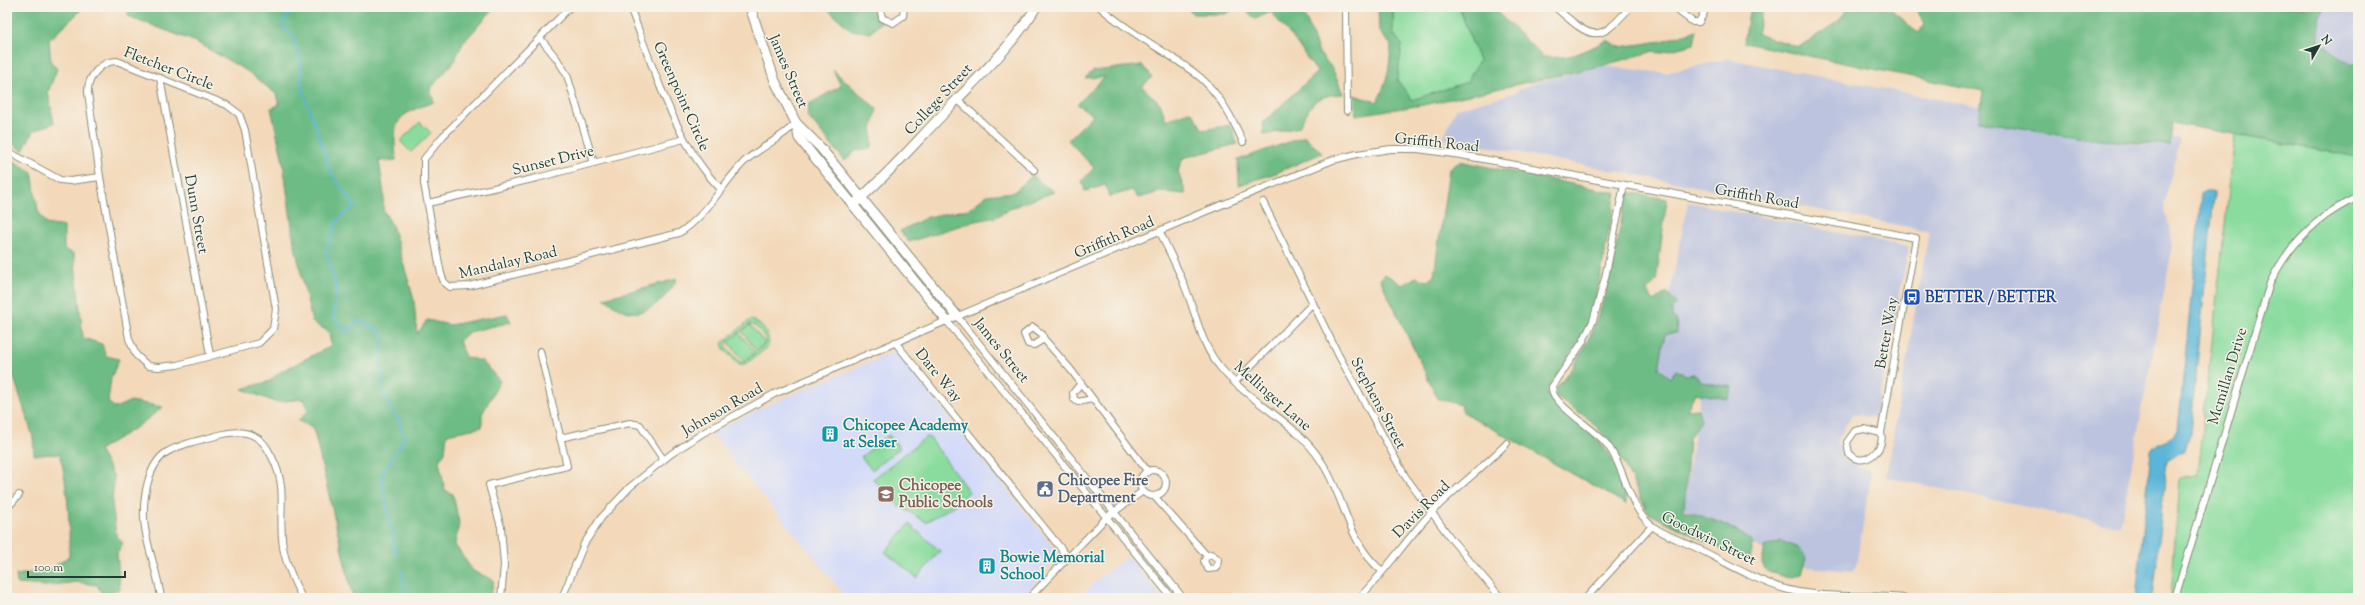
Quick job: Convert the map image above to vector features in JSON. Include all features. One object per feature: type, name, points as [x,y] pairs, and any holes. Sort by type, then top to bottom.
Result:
[{"type":"main road","name":"James Street","points":[[750,7],[775,81],[796,123],[799,138],[807,150],[946,320]]},
{"type":"main road","name":"College Street","points":[[853,205],[890,170],[957,99],[1020,30],[1036,7]]},
{"type":"main road","name":"James Street","points":[[796,123],[809,133],[957,316]]},
{"type":"street","name":"Mandalay Road","points":[[570,7],[443,136],[424,159],[423,167],[428,203],[441,274],[448,286],[460,288],[672,236],[685,230],[744,162],[789,131],[796,123]]},
{"type":"street","name":"Greenpoint Circle","points":[[630,7],[684,139],[704,172],[721,189]]},
{"type":"street","points":[[880,7],[882,18],[893,24],[901,20],[905,7]]},
{"type":"street","points":[[1100,7],[1138,37],[1182,64],[1202,79],[1233,120],[1243,142]]},
{"type":"street","points":[[1346,7],[1347,111]]},
{"type":"street","points":[[1555,7],[1578,27],[1592,34],[1601,34],[1616,23],[1630,7]]},
{"type":"street","points":[[1673,7],[1693,22],[1699,22],[1707,7]]},
{"type":"street","points":[[540,38],[557,59],[567,75],[594,163]]},
{"type":"street","name":"Fletcher Circle","points":[[114,61],[129,64],[160,78],[233,109],[241,118],[245,130],[274,297],[276,320],[271,333],[259,343],[177,364],[155,367],[145,364],[133,351],[129,339],[100,177],[88,98],[88,88],[91,78],[104,65],[114,61]]},
{"type":"street","name":"Dunn Street","points":[[160,78],[210,355]]},
{"type":"street","points":[[957,99],[1034,170]]},
{"type":"street","name":"Sunset Drive","points":[[428,203],[594,163],[684,139]]},
{"type":"street","name":"Griffith Road","points":[[957,316],[1318,165],[1357,154],[1403,148],[1434,151],[1916,238]]},
{"type":"street","points":[[7,151],[60,180],[70,181],[100,177]]},
{"type":"street","name":"Goodwin Street","points":[[1624,185],[1593,321],[1582,343],[1552,390],[1557,402],[1590,427],[1613,452],[1633,499],[1652,526],[1725,562],[1788,590],[1808,594],[1903,598]]},
{"type":"street","name":"Mcmillan Drive","points":[[2175,598],[2270,283],[2287,253],[2313,224],[2343,204],[2358,197]]},
{"type":"street","name":"Stephens Street","points":[[1263,202],[1312,304],[1387,447],[1404,476],[1501,598]]},
{"type":"street","name":"Mellinger Lane","points":[[1160,232],[1185,286],[1210,352],[1219,366],[1235,382],[1293,429],[1315,452],[1336,488],[1356,540],[1366,557],[1382,571]]},
{"type":"street","name":"Better Way","points":[[1881,433],[1864,429],[1854,431],[1847,442],[1850,454],[1857,459],[1871,457],[1879,446],[1916,238]]},
{"type":"street","points":[[1235,382],[1312,304]]},
{"type":"street","name":"Johnson Road","points":[[562,598],[575,562],[598,523],[630,487],[663,459],[703,433],[757,402],[957,316]]},
{"type":"street","name":"James Street","points":[[957,316],[1184,598]]},
{"type":"street","name":"James Street","points":[[946,320],[1172,598]]},
{"type":"street","points":[[1044,339],[1081,383],[1148,472]]},
{"type":"street","name":"Dare Way","points":[[895,342],[1067,556]]},
{"type":"street","points":[[501,598],[504,565],[501,535],[489,485],[567,466],[540,351]]},
{"type":"street","points":[[1081,383],[1073,393],[1074,399],[1078,402],[1092,399]]},
{"type":"street","points":[[560,438],[630,423],[640,425],[663,459]]},
{"type":"street","points":[[161,598],[144,518],[148,484],[153,468],[162,456],[175,448],[224,434],[240,432],[252,434],[262,442],[280,474],[283,493],[283,547],[290,572],[302,598]]},
{"type":"street","name":"Davis Road","points":[[1359,598],[1382,571],[1401,545],[1432,512],[1507,443]]},
{"type":"street","points":[[1154,496],[1163,492],[1166,482],[1162,474],[1158,471],[1148,472],[1142,477],[1140,484],[1143,491],[1154,496],[1207,556]]},
{"type":"street","points":[[1029,598],[1067,556],[1107,517],[1143,491]]},
{"type":"street","points":[[7,508],[19,495]]},
{"type":"street","points":[[1586,598],[1652,526]]},
{"type":"shaded area","points":[[2324,7],[2358,7],[2358,62],[2351,65],[2319,42],[2319,18]]},
{"type":"shaded area","points":[[1728,59],[1953,102],[2180,139],[2164,204],[2173,244],[2120,527],[1886,477],[1929,231],[1443,138],[1456,109],[1513,93],[1536,82],[1604,66],[1665,73]]},
{"type":"shaded area","points":[[1688,202],[1909,247],[1875,418],[1852,414],[1837,442],[1845,461],[1872,472],[1855,571],[1794,566],[1683,507],[1702,384],[1654,374]]},
{"type":"shaded area","name":"Chicopee Public Schools","points":[[896,351],[1059,554],[1022,598],[847,598],[711,433],[772,403]]},
{"type":"shaded area","points":[[1128,556],[1162,598],[1080,598],[1094,582]]},
{"type":"green space","points":[[7,7],[79,7],[79,12],[49,40],[51,62],[57,69],[48,92],[54,123],[33,131],[23,151],[7,140]]},
{"type":"green space","points":[[129,7],[495,7],[463,43],[454,62],[430,89],[434,102],[411,111],[399,121],[396,127],[395,136],[396,160],[379,161],[384,195],[383,210],[392,225],[414,300],[417,334],[427,320],[450,325],[507,314],[511,322],[469,332],[459,341],[465,357],[482,361],[500,381],[482,414],[482,427],[447,434],[445,452],[439,461],[445,490],[453,494],[459,523],[455,545],[473,571],[494,580],[490,598],[353,598],[313,427],[298,421],[308,411],[303,399],[275,402],[242,389],[270,381],[280,372],[331,346],[329,332],[312,322],[294,242],[283,162],[271,108],[279,105],[276,94],[247,71],[196,42],[128,16]]},
{"type":"green space","points":[[825,7],[877,7],[876,14],[881,22],[871,33],[851,30]]},
{"type":"green space","points":[[1186,7],[1240,7],[1225,14],[1193,14]]},
{"type":"green space","points":[[1243,7],[1298,7],[1307,21],[1319,53],[1332,68],[1343,94],[1326,96],[1315,102],[1307,112],[1299,127],[1264,135],[1263,123],[1317,72],[1293,38],[1271,12],[1255,19]]},
{"type":"green space","points":[[1378,7],[1393,7],[1393,33],[1402,45],[1397,80],[1412,100],[1467,82],[1479,61],[1459,7],[1492,7],[1543,57],[1569,56],[1607,40],[1620,47],[1662,41],[1697,30],[1694,44],[1659,53],[1654,51],[1601,66],[1423,105],[1356,115],[1354,95],[1377,102],[1387,75],[1391,45],[1379,32]]},
{"type":"green space","points":[[1393,7],[1459,7],[1479,61],[1467,82],[1412,100],[1397,80],[1402,45],[1393,33]]},
{"type":"green space","points":[[1750,7],[1763,7],[1757,34],[1799,47],[1837,22],[1849,8],[1891,10],[1895,12],[1912,29],[1919,33],[1925,23],[1914,7],[2324,7],[2319,18],[2319,42],[2351,65],[2358,62],[2358,157],[2172,123],[2170,145],[2090,139],[1979,121],[1983,91],[1744,43]]},
{"type":"green space","points":[[1142,65],[1152,77],[1142,87],[1160,103],[1166,120],[1189,112],[1193,113],[1203,130],[1231,125],[1237,144],[1183,158],[1178,171],[1186,194],[1160,192],[1138,198],[1132,190],[1109,197],[1106,185],[1085,191],[1082,181],[1094,168],[1068,140],[1093,115],[1077,104],[1105,77],[1085,78],[1093,71]]},
{"type":"green space","points":[[833,70],[877,109],[872,129],[872,148],[857,150],[845,161],[807,116],[809,104],[841,86]]},
{"type":"green space","points":[[420,122],[431,133],[411,152],[400,141]]},
{"type":"green space","points":[[2235,135],[2358,157],[2358,598],[2171,598],[2179,478],[2197,475]]},
{"type":"green space","points":[[1305,136],[1322,153],[1276,173],[1239,185],[1238,160]]},
{"type":"green space","points":[[7,157],[32,172],[38,211],[46,224],[64,227],[64,249],[74,254],[83,338],[102,344],[106,356],[119,359],[111,378],[108,402],[115,408],[131,401],[163,407],[137,427],[99,450],[114,477],[112,502],[116,535],[123,543],[117,553],[120,589],[103,595],[97,585],[76,582],[46,586],[17,584],[16,575],[50,570],[69,556],[69,530],[67,492],[60,454],[34,455],[33,437],[9,362],[7,347]]},
{"type":"green space","points":[[1459,161],[1616,193],[1596,299],[1588,328],[1547,389],[1548,396],[1579,421],[1596,438],[1612,458],[1623,481],[1626,504],[1463,412],[1461,405],[1438,399],[1380,279],[1385,274],[1403,285],[1416,277],[1427,281],[1434,276],[1449,169]]},
{"type":"green space","points":[[1032,176],[1054,192],[1013,207],[996,217],[971,222],[909,242],[900,231],[928,217],[969,209],[987,195],[1014,192]]},
{"type":"green space","points":[[1627,192],[1667,199],[1656,281],[1647,291],[1654,301],[1667,292],[1677,304],[1672,309],[1672,317],[1676,319],[1677,333],[1665,334],[1659,369],[1670,378],[1676,370],[1685,375],[1694,374],[1701,382],[1732,387],[1728,399],[1695,393],[1687,410],[1698,409],[1701,421],[1689,438],[1684,510],[1721,523],[1751,539],[1752,550],[1749,563],[1648,513],[1616,448],[1591,421],[1556,396],[1555,389],[1572,368],[1586,345],[1596,321],[1611,271]]},
{"type":"green space","points":[[677,279],[664,298],[651,308],[644,311],[629,312],[604,298]]},
{"type":"green space","points":[[750,320],[762,326],[767,334],[769,343],[768,347],[746,364],[740,366],[724,349],[722,343]],"holes":[[[750,324],[763,334],[766,343],[745,362],[740,362],[727,348],[726,343]]]},
{"type":"green space","points":[[750,325],[765,343],[756,350],[742,332]]},
{"type":"green space","points":[[739,333],[755,352],[744,361],[728,342]]},
{"type":"green space","points":[[889,435],[900,448],[872,470],[861,457]]},
{"type":"green space","points":[[926,437],[930,438],[969,492],[955,505],[926,522],[898,505],[873,479]]},
{"type":"green space","points":[[909,524],[940,551],[917,578],[885,552]]},
{"type":"green space","points":[[1781,541],[1800,549],[1806,559],[1801,574],[1789,578],[1766,571],[1762,563],[1765,547]]},
{"type":"water","points":[[2205,191],[2212,191],[2214,196],[2190,434],[2185,450],[2167,461],[2152,598],[2136,598],[2151,451],[2157,444],[2176,434],[2178,430],[2201,194]]},
{"type":"waterway","points":[[289,7],[291,12],[282,24],[295,40],[301,65],[301,84],[332,175],[355,206],[338,219],[326,252],[337,290],[333,317],[347,332],[359,320],[381,331],[383,395],[398,419],[404,439],[381,476],[396,555]]},
{"type":"waterway","points":[[402,571],[406,598]]},
{"type":"place","name":"BETTER / BETTER","points":[[1912,297]]},
{"type":"place","name":"Chicopee Academy at Selser","points":[[830,434]]},
{"type":"place","name":"Chicopee Fire Department","points":[[1045,489]]},
{"type":"place","name":"Chicopee Public Schools","points":[[886,494]]},
{"type":"place","name":"Bowie Memorial School","points":[[987,566]]}]
